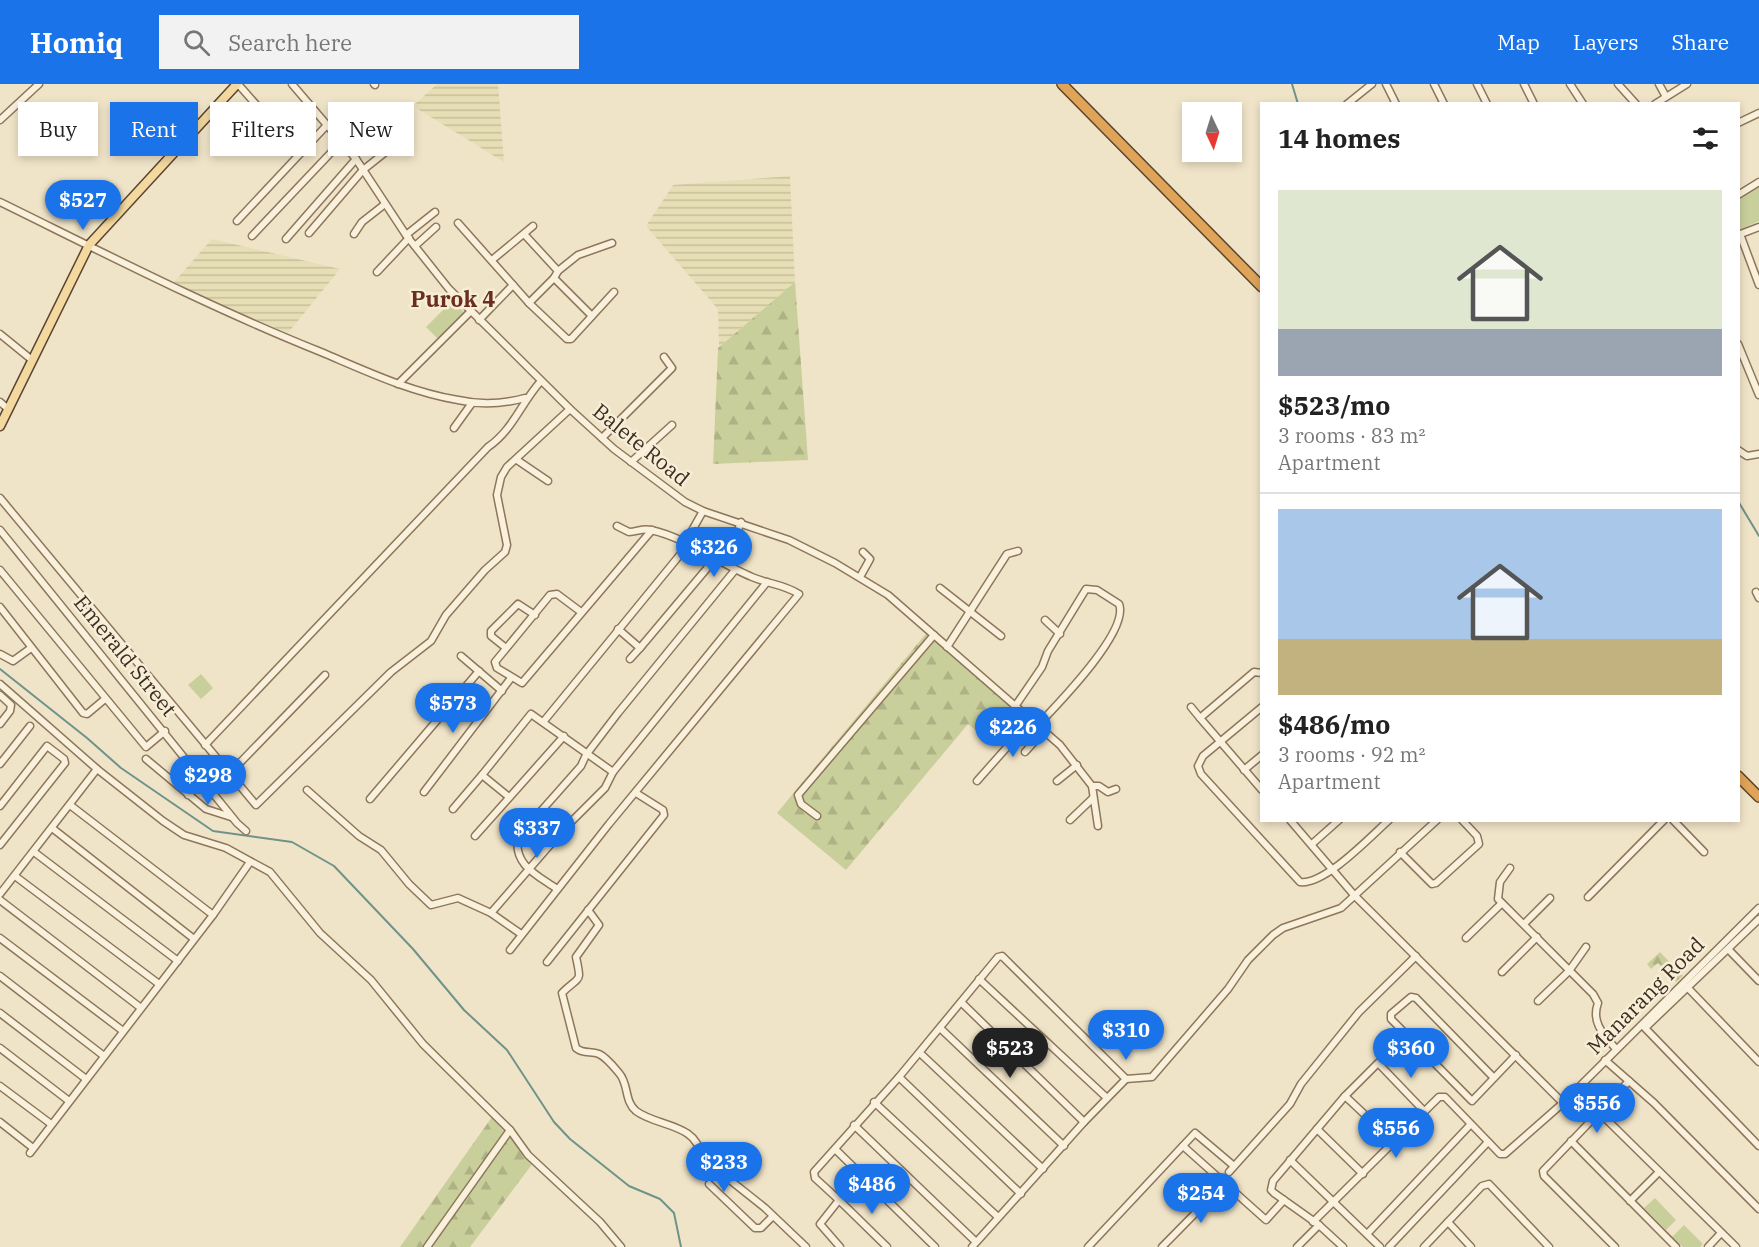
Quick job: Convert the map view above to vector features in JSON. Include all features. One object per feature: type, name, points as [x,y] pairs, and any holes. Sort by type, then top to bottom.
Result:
[{"type":"highway","points":[[1062,84],[1260,285]]},
{"type":"highway","points":[[1740,778],[1759,797]]},
{"type":"main road","points":[[0,426],[4,405],[32,360],[89,245],[238,84]]},
{"type":"street","points":[[0,120],[39,84]]},
{"type":"street","points":[[238,84],[254,102]]},
{"type":"street","name":"Balete Road","points":[[292,84],[327,125]]},
{"type":"street","points":[[1350,102],[1372,84]]},
{"type":"street","points":[[1386,84],[1395,102]]},
{"type":"street","points":[[1434,84],[1442,102]]},
{"type":"street","points":[[1477,84],[1486,102]]},
{"type":"street","points":[[1524,84],[1533,102]]},
{"type":"street","points":[[1570,84],[1582,102]]},
{"type":"street","points":[[1618,84],[1634,102]]},
{"type":"street","points":[[1659,84],[1665,95]]},
{"type":"street","points":[[1657,102],[1665,95],[1688,84]]},
{"type":"street","points":[[1740,122],[1759,113]]},
{"type":"street","points":[[237,221],[327,125]]},
{"type":"street","points":[[252,236],[328,156]]},
{"type":"street","name":"Balete Road","points":[[353,156],[407,236],[470,312],[602,438],[678,498],[703,511],[789,540],[860,577],[888,595],[1044,731],[1077,765],[1092,786]]},
{"type":"street","points":[[309,232],[363,170],[381,156]]},
{"type":"street","points":[[286,239],[356,159]]},
{"type":"street","points":[[1740,194],[1759,182]]},
{"type":"street","points":[[0,202],[250,323],[398,384],[436,396],[472,403],[525,398]]},
{"type":"street","points":[[354,234],[362,222],[385,204]]},
{"type":"street","points":[[377,272],[407,236],[435,212]]},
{"type":"street","points":[[458,223],[529,303],[569,339],[614,291]]},
{"type":"street","points":[[492,260],[533,226]]},
{"type":"street","points":[[415,246],[436,227]]},
{"type":"street","points":[[1740,234],[1759,227]]},
{"type":"street","points":[[525,234],[558,271]]},
{"type":"street","points":[[1740,237],[1759,285]]},
{"type":"street","points":[[529,303],[558,271],[578,255],[612,243]]},
{"type":"street","points":[[554,278],[591,315]]},
{"type":"street","points":[[479,320],[513,285]]},
{"type":"street","points":[[398,384],[470,312]]},
{"type":"street","points":[[0,334],[32,360]]},
{"type":"street","points":[[1740,349],[1759,395]]},
{"type":"street","points":[[602,438],[672,368],[664,357]]},
{"type":"street","points":[[205,745],[488,447],[507,432],[525,398],[541,381]]},
{"type":"street","points":[[454,428],[472,403]]},
{"type":"street","points":[[0,498],[230,773],[244,794],[258,807],[391,672],[431,641],[446,615],[485,570],[505,552],[507,545],[497,495],[501,477],[507,467],[570,409]]},
{"type":"street","points":[[631,462],[672,425]]},
{"type":"street","points":[[1740,451],[1747,456],[1759,454]]},
{"type":"street","points":[[517,460],[548,481]]},
{"type":"street","points":[[544,721],[686,544],[703,511]]},
{"type":"street","points":[[733,543],[741,522]]},
{"type":"street","points":[[510,950],[557,889],[799,594],[786,586],[766,582],[735,570],[686,544],[652,530],[640,529],[629,532],[617,526]]},
{"type":"street","name":"Emerald Street","points":[[0,530],[165,731],[232,817],[246,831]]},
{"type":"street","points":[[581,612],[553,594],[506,648],[495,665],[511,678],[522,683],[652,530]]},
{"type":"street","points":[[947,647],[1007,554],[1018,551]]},
{"type":"street","points":[[860,577],[870,559],[863,552]]},
{"type":"street","points":[[630,659],[714,560]]},
{"type":"street","points":[[0,570],[146,747],[165,731]]},
{"type":"street","points":[[557,889],[519,860],[516,847],[518,837],[581,766],[586,755],[735,570]]},
{"type":"street","points":[[491,913],[531,870],[562,831],[605,788],[613,772],[766,582]]},
{"type":"street","points":[[940,588],[1001,636]]},
{"type":"street","points":[[1016,705],[1086,589],[1105,594],[1121,607],[1120,617],[1108,642],[1076,684],[1037,726]]},
{"type":"street","points":[[506,648],[491,636],[491,631],[518,604],[535,615]]},
{"type":"street","points":[[0,607],[83,713],[87,714],[105,699]]},
{"type":"street","points":[[1045,620],[1060,634]]},
{"type":"street","points":[[618,629],[640,648]]},
{"type":"street","points":[[817,816],[801,804],[798,795],[934,635]]},
{"type":"street","points":[[0,654],[13,661],[31,648]]},
{"type":"street","points":[[461,656],[502,691]]},
{"type":"street","points":[[1200,718],[1260,670]]},
{"type":"street","points":[[370,800],[478,671]]},
{"type":"street","points":[[230,773],[325,675]]},
{"type":"street","points":[[424,792],[511,678]]},
{"type":"street","points":[[0,684],[97,769],[163,822],[184,835],[226,848],[270,872],[320,933],[370,980],[423,1044],[510,1130],[528,1155],[600,1222],[621,1247]]},
{"type":"street","points":[[0,695],[11,705],[10,711],[0,724]]},
{"type":"street","points":[[1191,707],[1260,788]]},
{"type":"street","points":[[1260,709],[1199,761],[1198,766],[1201,774],[1300,882],[1309,882],[1332,870],[1387,822]]},
{"type":"street","points":[[453,809],[531,714],[613,772]]},
{"type":"street","points":[[977,781],[1031,720]]},
{"type":"street","points":[[0,764],[30,726]]},
{"type":"street","points":[[1024,752],[1044,731]]},
{"type":"street","points":[[475,836],[564,736]]},
{"type":"street","points":[[0,806],[47,746],[64,759],[65,763],[0,844]]},
{"type":"street","points":[[1244,770],[1260,756]]},
{"type":"street","points":[[146,759],[206,809],[232,817]]},
{"type":"street","points":[[1057,781],[1077,765]]},
{"type":"street","points":[[0,894],[97,769]]},
{"type":"street","points":[[482,775],[509,797]]},
{"type":"street","points":[[188,795],[204,781]]},
{"type":"street","points":[[1098,826],[1092,786],[1099,786],[1108,792],[1116,789]]},
{"type":"street","points":[[307,790],[359,836],[381,850],[430,905],[458,898],[491,913],[521,934]]},
{"type":"street","points":[[547,962],[664,815],[663,810],[636,794]]},
{"type":"street","points":[[1070,820],[1093,798]]},
{"type":"street","points":[[70,805],[213,915]]},
{"type":"street","points":[[1292,822],[1354,895],[1563,1103]]},
{"type":"street","points":[[1312,844],[1337,822]]},
{"type":"street","points":[[854,1125],[974,1244],[1126,1079],[1147,1078],[1155,1075],[1228,989],[1248,960],[1273,935],[1282,928],[1341,909],[1435,822]]},
{"type":"street","points":[[1400,852],[1432,884],[1436,884],[1479,844],[1477,836],[1464,822]]},
{"type":"street","points":[[1588,897],[1662,822]]},
{"type":"street","points":[[1675,822],[1704,852]]},
{"type":"street","points":[[52,828],[194,939]]},
{"type":"street","points":[[34,852],[178,961]]},
{"type":"street","points":[[0,1122],[31,1150],[213,915],[250,862]]},
{"type":"street","points":[[1510,868],[1502,876],[1498,888],[1501,904],[1524,924],[1598,1000],[1595,1017],[1601,1032],[1616,1049]]},
{"type":"street","points":[[15,876],[159,984]]},
{"type":"street","points":[[1524,924],[1550,898]]},
{"type":"street","points":[[0,900],[141,1008]]},
{"type":"street","points":[[1466,938],[1501,904]]},
{"type":"street","name":"Manarang Road","points":[[1488,1142],[1503,1155],[1563,1103],[1759,908]]},
{"type":"street","points":[[588,910],[599,925],[576,957],[581,969],[579,977],[562,993],[576,1048],[582,1052],[600,1054],[605,1058],[626,1084],[629,1103],[634,1110],[685,1132],[699,1147],[701,1157],[773,1216],[803,1246]]},
{"type":"street","points":[[1759,919],[1645,1028],[1759,1146]]},
{"type":"street","points":[[1502,972],[1537,937]]},
{"type":"street","points":[[0,938],[123,1031]]},
{"type":"street","points":[[1538,1001],[1569,971],[1586,947]]},
{"type":"street","points":[[1728,949],[1759,981]]},
{"type":"street","points":[[887,1247],[814,1174],[874,1102],[920,1053],[998,957],[1002,956],[1126,1079]]},
{"type":"street","points":[[1229,1172],[1290,1104],[1302,1084],[1359,1012],[1416,956]]},
{"type":"street","points":[[0,976],[104,1056]]},
{"type":"street","points":[[978,979],[1107,1098]]},
{"type":"street","points":[[1687,987],[1759,1062]]},
{"type":"street","points":[[1494,1078],[1416,998],[1411,997],[1391,1014],[1391,1019],[1472,1101],[1494,1078],[1516,1055]]},
{"type":"street","points":[[962,1003],[1084,1122]]},
{"type":"street","points":[[0,1013],[86,1079]]},
{"type":"street","points":[[940,1028],[1064,1146]]},
{"type":"street","points":[[0,1048],[69,1101]]},
{"type":"street","points":[[920,1053],[1043,1169]]},
{"type":"street","points":[[1605,1060],[1759,1209]]},
{"type":"street","points":[[1343,1247],[1316,1223],[1271,1190],[1271,1184],[1345,1096],[1378,1063],[1424,1111]]},
{"type":"street","points":[[899,1077],[1021,1194]]},
{"type":"street","points":[[1615,1247],[1544,1176],[1543,1171],[1629,1081]]},
{"type":"street","points":[[0,1086],[51,1124]]},
{"type":"street","points":[[1345,1096],[1395,1143]]},
{"type":"street","points":[[1297,1247],[1334,1202],[1395,1143],[1424,1111],[1443,1096],[1488,1142],[1389,1247]]},
{"type":"street","points":[[874,1102],[998,1217]]},
{"type":"street","points":[[1600,1113],[1736,1247]]},
{"type":"street","points":[[1368,1233],[1470,1125]]},
{"type":"street","points":[[1317,1129],[1363,1174]]},
{"type":"street","points":[[427,1247],[510,1130]]},
{"type":"street","points":[[1088,1247],[1198,1133],[1234,1166]]},
{"type":"street","points":[[1571,1142],[1676,1247]]},
{"type":"street","points":[[1183,1146],[1266,1220],[1284,1200]]},
{"type":"street","points":[[835,1149],[935,1247]]},
{"type":"street","points":[[1290,1160],[1380,1247]]},
{"type":"street","points":[[1630,1201],[1659,1172]]},
{"type":"street","points":[[709,1184],[755,1228],[760,1228],[773,1216]]},
{"type":"street","points":[[1162,1247],[1224,1184]]},
{"type":"street","points":[[1424,1247],[1482,1186],[1489,1184],[1549,1247]]},
{"type":"street","points":[[839,1200],[820,1224],[840,1247]]},
{"type":"street","points":[[1448,1222],[1471,1247]]},
{"type":"street","points":[[1708,1247],[1721,1233]]},
{"type":"shaded area","points":[[437,84],[498,84],[504,162],[414,107]]},
{"type":"shaded area","points":[[790,176],[795,282],[719,347],[718,309],[646,226],[673,185]]},
{"type":"shaded area","points":[[212,239],[340,269],[288,333],[232,311],[174,282]]},
{"type":"green space","points":[[1759,185],[1759,221],[1740,230],[1740,196]]},
{"type":"green space","points":[[795,282],[808,460],[713,464],[718,348]]},
{"type":"green space","points":[[452,301],[466,314],[439,340],[426,327]]},
{"type":"green space","points":[[929,630],[1018,704],[988,740],[968,724],[846,870],[777,813]]},
{"type":"green space","points":[[201,674],[213,688],[201,699],[188,685]]},
{"type":"green space","points":[[1660,952],[1683,976],[1676,982],[1658,963],[1651,969],[1647,964]]},
{"type":"green space","points":[[492,1117],[533,1163],[470,1247],[400,1247]]},
{"type":"green space","points":[[1655,1198],[1676,1220],[1666,1230],[1644,1208]]},
{"type":"green space","points":[[1684,1225],[1703,1244],[1700,1247],[1683,1247],[1672,1237]]},
{"type":"waterway","points":[[1292,84],[1297,102]]},
{"type":"waterway","points":[[1740,504],[1759,536]]},
{"type":"waterway","points":[[0,669],[121,768],[213,831],[292,842],[334,866],[413,949],[464,1010],[507,1050],[554,1122],[570,1139],[629,1186],[660,1199],[674,1213],[681,1247]]},
{"type":"district","name":"Purok 4","points":[[453,299]]}]
